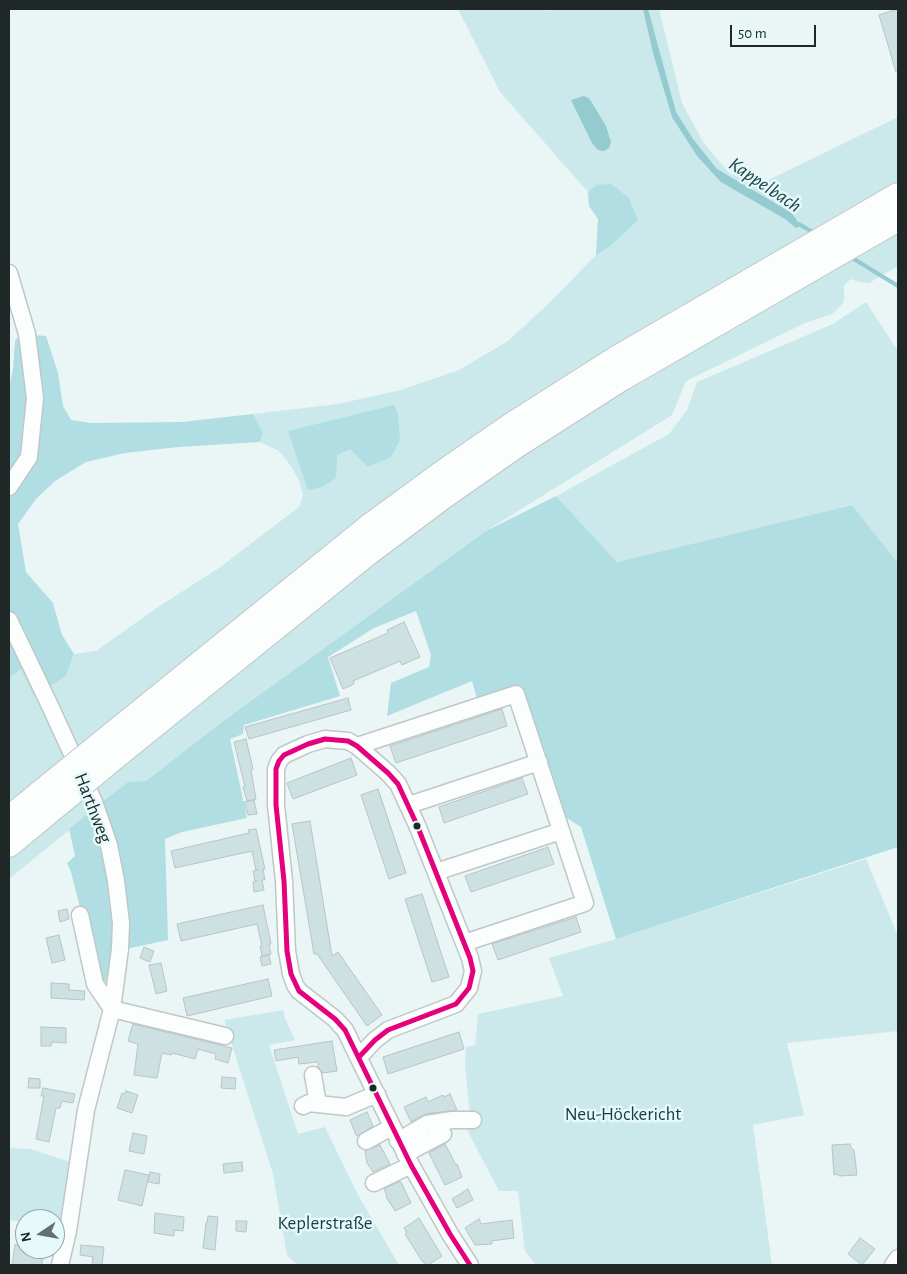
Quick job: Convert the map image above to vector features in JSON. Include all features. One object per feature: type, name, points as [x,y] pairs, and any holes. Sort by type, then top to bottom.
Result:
[{"type":"highway","points":[[783,274],[850,223],[898,195]]},
{"type":"highway","points":[[9,845],[45,802],[115,745],[324,563],[442,473],[592,373],[783,274],[871,236],[898,220]]},
{"type":"highway","points":[[9,818],[45,802]]},
{"type":"street","points":[[9,273],[27,334],[35,398],[29,457],[9,487]]},
{"type":"street","name":"Harthweg","points":[[9,620],[84,782],[109,845],[121,923],[120,949],[112,1009],[86,1110],[68,1231],[60,1265]]},
{"type":"street","points":[[357,746],[516,694],[585,903],[464,943]]},
{"type":"street","points":[[359,1057],[375,1040],[388,1030],[456,1004],[469,988],[473,971],[470,958],[436,872],[409,805],[398,784],[357,746],[348,742],[324,739],[284,755],[276,769],[276,805],[284,881],[287,951],[294,985],[342,1026],[402,1147],[450,1234],[470,1265]]},
{"type":"street","points":[[409,805],[539,762]]},
{"type":"street","points":[[436,872],[561,831]]},
{"type":"street","points":[[80,916],[94,984],[112,1009],[225,1036]]},
{"type":"street","points":[[313,1075],[311,1105],[346,1107],[377,1094]]},
{"type":"street","points":[[374,1183],[402,1147],[427,1124],[452,1120],[473,1120]]},
{"type":"street","points":[[366,1141],[402,1147],[443,1134]]},
{"type":"street","points":[[893,1265],[898,1258]]},
{"type":"green space","points":[[458,9],[544,9],[549,11],[556,9],[659,9],[682,103],[703,142],[729,173],[758,185],[898,117],[898,266],[869,283],[851,279],[844,285],[844,302],[832,314],[805,323],[686,381],[672,415],[486,531],[222,722],[146,781],[128,782],[9,879],[9,668],[21,669],[34,696],[66,676],[74,654],[96,651],[155,609],[219,568],[299,507],[303,496],[299,480],[279,451],[260,442],[263,433],[253,414],[338,404],[401,390],[459,370],[508,341],[596,255],[609,247],[596,185],[588,192],[500,92]]},
{"type":"green space","points":[[866,302],[898,351],[898,563],[852,505],[617,562],[556,496],[669,434],[687,410],[697,382],[833,324]]},
{"type":"green space","name":"Neu-Höckericht","points":[[866,859],[898,936],[898,1031],[787,1043],[804,1115],[753,1125],[772,1265],[536,1265],[525,1251],[518,1191],[499,1191],[465,1126],[471,1124],[465,1066],[466,1047],[475,1045],[478,1014],[563,996],[549,958],[616,939]]},
{"type":"green space","name":"Keplerstraße","points":[[283,1010],[295,1040],[269,1045],[298,1134],[325,1127],[358,1195],[399,1265],[297,1265],[287,1255],[273,1174],[224,1020]]},
{"type":"green space","points":[[9,1148],[31,1149],[70,1162],[65,1209],[15,1209],[15,1221],[9,1220]]},
{"type":"shaded area","points":[[643,9],[648,9],[676,112],[693,139],[717,169],[792,213],[802,225],[796,228],[785,219],[721,182],[697,156],[672,117],[653,53]]},
{"type":"shaded area","points":[[584,96],[589,98],[606,126],[611,142],[609,148],[604,151],[598,150],[592,143],[571,100]]},
{"type":"shaded area","points":[[611,184],[628,197],[638,220],[609,247],[596,255],[598,219],[589,206],[588,192],[596,185]]},
{"type":"shaded area","points":[[20,334],[46,336],[58,373],[63,406],[71,420],[91,423],[182,422],[253,414],[263,433],[260,442],[178,447],[125,453],[86,462],[55,481],[36,499],[18,524],[26,572],[53,603],[62,635],[74,654],[66,676],[34,696],[21,669],[9,678],[9,388],[13,369],[15,341]]},
{"type":"shaded area","points":[[394,405],[398,414],[400,440],[391,457],[368,467],[350,449],[337,455],[336,478],[322,487],[308,490],[288,431]]},
{"type":"shaded area","points":[[556,496],[617,562],[852,505],[898,563],[898,847],[616,939],[581,827],[562,815],[519,685],[477,699],[472,681],[387,716],[391,683],[429,667],[431,655],[416,611],[374,628],[328,657],[340,696],[244,725],[243,734],[230,739],[247,818],[182,832],[165,839],[168,940],[126,949],[101,803],[128,782],[146,781],[222,722],[486,531]]},
{"type":"shaded area","points":[[90,812],[102,844],[113,908],[113,951],[104,987],[96,971],[71,872],[67,863],[75,856],[69,829]]},
{"type":"building","points":[[898,9],[898,71],[896,72],[879,15]]},
{"type":"building","points":[[404,622],[420,657],[402,665],[400,661],[353,681],[354,684],[343,689],[330,658],[388,633],[387,630]]},
{"type":"building","points":[[348,698],[351,710],[249,739],[245,727]]},
{"type":"building","points":[[502,709],[507,726],[396,763],[390,746]]},
{"type":"building","points":[[246,739],[253,769],[251,770],[256,799],[247,801],[234,742]]},
{"type":"building","points":[[351,758],[357,775],[293,799],[287,783]]},
{"type":"building","points":[[522,778],[528,794],[444,823],[439,807]]},
{"type":"building","points":[[378,789],[406,873],[389,879],[361,795]]},
{"type":"building","points":[[254,800],[257,814],[248,815],[244,802]]},
{"type":"building","points":[[310,821],[332,956],[338,952],[382,1015],[367,1026],[317,954],[314,954],[292,824]]},
{"type":"building","points":[[256,829],[265,869],[263,869],[265,880],[262,880],[264,890],[254,892],[253,882],[257,881],[255,881],[253,871],[258,870],[256,870],[252,851],[175,868],[171,851],[249,833],[248,830]]},
{"type":"building","points":[[548,847],[554,864],[471,892],[465,876]]},
{"type":"building","points":[[422,894],[449,977],[432,982],[405,899]]},
{"type":"building","points":[[263,905],[271,944],[269,944],[271,954],[262,956],[260,946],[262,946],[257,924],[181,941],[177,924]]},
{"type":"building","points":[[67,909],[69,919],[60,922],[58,911]]},
{"type":"building","points":[[576,917],[581,932],[498,960],[492,944]]},
{"type":"building","points":[[59,935],[65,960],[52,963],[46,938]]},
{"type":"building","points":[[144,947],[154,951],[150,962],[140,958]]},
{"type":"building","points":[[269,955],[271,964],[262,966],[260,957]]},
{"type":"building","points":[[161,963],[167,991],[156,994],[149,965]]},
{"type":"building","points":[[268,979],[272,996],[187,1016],[183,998]]},
{"type":"building","points":[[51,983],[69,984],[69,990],[85,991],[84,1000],[51,998]]},
{"type":"building","points":[[133,1024],[232,1048],[228,1063],[215,1059],[216,1054],[198,1049],[195,1059],[172,1053],[171,1055],[162,1053],[157,1078],[134,1075],[138,1044],[128,1041]]},
{"type":"building","points":[[41,1027],[66,1028],[66,1043],[52,1042],[51,1046],[41,1046]]},
{"type":"building","points":[[459,1032],[464,1049],[388,1074],[383,1057]]},
{"type":"building","points":[[332,1041],[337,1071],[323,1073],[318,1067],[318,1062],[299,1064],[298,1057],[276,1061],[274,1050]]},
{"type":"building","points":[[222,1077],[236,1078],[235,1089],[221,1088]]},
{"type":"building","points":[[29,1078],[40,1079],[40,1088],[28,1088]]},
{"type":"building","points":[[43,1088],[75,1094],[73,1103],[62,1101],[60,1108],[56,1108],[49,1142],[36,1139],[44,1096],[41,1096]]},
{"type":"building","points":[[126,1091],[138,1095],[132,1113],[117,1108],[122,1093],[125,1094]]},
{"type":"building","points":[[450,1094],[457,1110],[425,1114],[411,1122],[404,1107],[426,1097],[428,1102]]},
{"type":"building","points":[[367,1112],[373,1126],[358,1136],[350,1120]]},
{"type":"building","points":[[133,1133],[147,1136],[144,1154],[129,1151]]},
{"type":"building","points":[[445,1144],[457,1164],[462,1177],[445,1185],[429,1153]]},
{"type":"building","points":[[850,1144],[854,1150],[857,1175],[834,1175],[832,1145]]},
{"type":"building","points":[[380,1145],[390,1164],[373,1172],[367,1163],[365,1151]]},
{"type":"building","points":[[242,1162],[243,1171],[224,1173],[223,1164]]},
{"type":"building","points":[[125,1170],[149,1175],[142,1206],[118,1200]]},
{"type":"building","points":[[150,1172],[160,1174],[159,1184],[148,1182]]},
{"type":"building","points":[[401,1182],[411,1203],[395,1211],[386,1197],[384,1189]]},
{"type":"building","points":[[468,1189],[473,1200],[457,1208],[452,1199]]},
{"type":"building","points":[[155,1213],[184,1217],[183,1231],[174,1230],[174,1236],[154,1233]]},
{"type":"building","points":[[208,1216],[218,1217],[215,1250],[203,1248]]},
{"type":"building","points":[[419,1218],[442,1256],[428,1265],[422,1261],[405,1234],[407,1233],[404,1228]]},
{"type":"building","points":[[479,1219],[481,1224],[512,1220],[514,1238],[491,1241],[492,1244],[475,1245],[465,1228]]},
{"type":"building","points":[[236,1221],[247,1221],[246,1232],[236,1231]]},
{"type":"building","points":[[860,1238],[875,1249],[862,1265],[848,1254]]},
{"type":"building","points":[[15,1245],[15,1259],[42,1259],[42,1265],[12,1265]]},
{"type":"building","points":[[81,1245],[104,1247],[102,1265],[92,1265],[93,1257],[80,1255]]},
{"type":"waterway","name":"Kappelbach","points":[[799,224],[814,233]]},
{"type":"waterway","name":"Kappelbach","points":[[849,256],[898,286]]},
{"type":"transit line","points":[[359,1057],[375,1040],[388,1030],[456,1004],[469,988],[473,971],[470,958],[417,825],[398,784],[357,746],[348,741],[325,739],[308,744],[284,755],[276,769],[276,805],[284,881],[287,951],[291,974],[299,991],[335,1019],[345,1030],[411,1165],[470,1265]]}]
